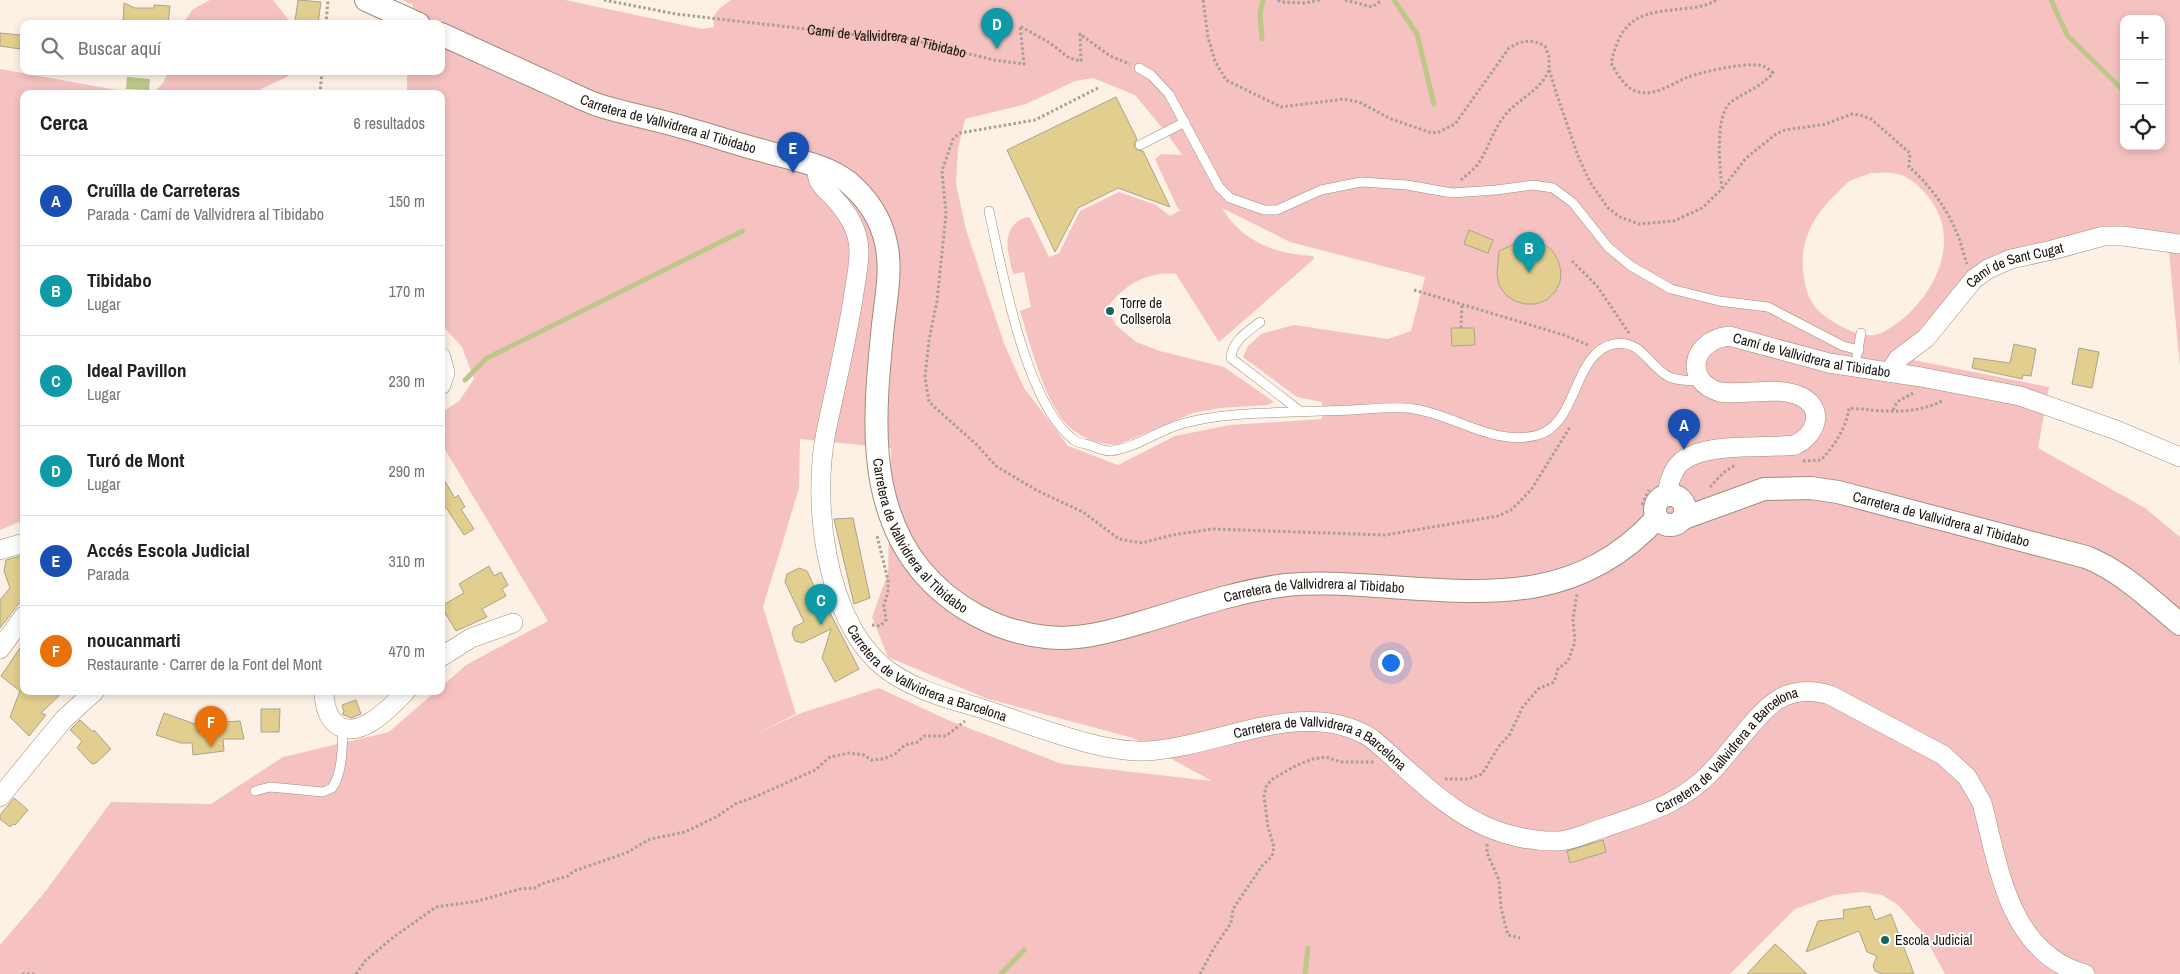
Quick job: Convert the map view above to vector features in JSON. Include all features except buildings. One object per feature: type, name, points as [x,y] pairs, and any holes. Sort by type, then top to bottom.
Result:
[{"type":"street","points":[[366,0],[410,20]]},
{"type":"street","name":"Carretera de Vallvidrera al Tibidabo","points":[[445,36],[596,104],[816,166],[845,179],[865,199],[880,222],[887,247],[888,283],[876,425],[880,480],[892,520],[906,549],[933,583],[968,611],[997,624],[1013,630],[1046,637],[1079,637],[1108,632],[1220,599],[1286,585],[1321,583],[1464,592],[1514,591],[1560,580],[1596,566],[1632,544],[1657,518]]},
{"type":"street","name":"Carretera de Vallvidrera a Barcelona","points":[[816,166],[819,181],[841,205],[854,226],[859,250],[850,318],[825,437],[820,498],[825,547],[833,579],[846,614],[861,642],[882,665],[920,688],[1084,742],[1122,750],[1147,751],[1289,723],[1325,721],[1348,726],[1360,731],[1394,757],[1441,798],[1482,825],[1514,836],[1562,840],[1660,808],[1679,799],[1713,771],[1772,704],[1795,692],[1817,691],[1830,695],[1943,755],[1960,769],[1975,789],[1982,803],[2006,895],[2022,928],[2031,940],[2054,960],[2085,974]]},
{"type":"street","name":"Camí de Sant Cugat","points":[[1890,372],[1898,359],[1926,338],[1974,279],[1988,268],[2011,259],[2104,236],[2123,236],[2180,244]]},
{"type":"street","name":"Camí de Vallvidrera al Tibidabo","points":[[1702,381],[1696,368],[1696,361],[1702,348],[1712,340],[1729,336],[1804,358],[1857,359],[1890,372],[2020,396],[2116,430],[2180,457]]},
{"type":"street","points":[[1667,495],[1673,472],[1688,457],[1722,449],[1795,446],[1804,441],[1813,430],[1815,423],[1813,409],[1805,399],[1799,396],[1785,393],[1720,392],[1713,390],[1702,381]]},
{"type":"street","name":"Carretera de Vallvidrera al Tibidabo","points":[[1684,518],[1707,508],[1764,489],[1811,488],[1838,492],[2086,557],[2107,567],[2180,624]]},
{"type":"street","points":[[1667,495],[1681,499],[1685,508],[1684,518],[1670,526],[1665,525],[1655,514],[1656,504],[1662,497],[1667,495]]},
{"type":"street","points":[[0,550],[20,544]]},
{"type":"street","points":[[0,649],[20,622]]},
{"type":"street","points":[[445,654],[471,638],[513,623]]},
{"type":"street","points":[[0,797],[64,718],[90,695]]},
{"type":"street","points":[[324,695],[330,718],[343,728],[360,727],[377,719],[402,695]]},
{"type":"lane","points":[[1139,68],[1151,75],[1169,94],[1219,187],[1230,198],[1264,210],[1277,210],[1321,190],[1361,182],[1407,186],[1452,193],[1533,185],[1553,188],[1573,204],[1608,247],[1631,266],[1671,289],[1719,301],[1768,307],[1843,346],[1857,359]]},
{"type":"lane","points":[[1140,145],[1185,122]]},
{"type":"lane","points":[[989,210],[1030,371],[1053,418],[1075,441],[1108,451],[1144,441],[1178,424],[1208,418],[1300,411],[1412,408],[1496,435],[1517,438],[1544,433],[1557,424],[1582,374],[1600,350],[1616,343],[1633,346],[1640,350],[1669,377],[1679,380],[1702,381]]},
{"type":"lane","points":[[1260,322],[1239,339],[1231,349],[1231,358],[1300,411]]},
{"type":"lane","points":[[1857,359],[1861,333]]},
{"type":"lane","points":[[255,791],[270,787],[322,792],[332,788],[337,778],[342,754],[343,728]]},
{"type":"path","points":[[326,20],[328,0]]},
{"type":"path","name":"Camí de Vallvidrera al Tibidabo","points":[[604,0],[676,14],[867,36],[897,36],[994,60],[1024,64],[1020,26],[1050,43],[1069,58],[1081,61],[1080,34],[1110,56],[1139,68]]},
{"type":"path","points":[[1203,0],[1208,37],[1215,61],[1226,80],[1281,107],[1344,99],[1359,102],[1391,119],[1432,133],[1439,132],[1455,124],[1510,48],[1517,43],[1535,40],[1545,46],[1550,57],[1549,69],[1583,169],[1608,208],[1620,217],[1640,224],[1674,221],[1702,208],[1722,189],[1746,158],[1776,134],[1785,130],[1826,124],[1852,114],[1860,115],[1870,119],[1910,152],[1909,167],[1918,175],[1942,205],[1956,231],[1974,279]]},
{"type":"path","points":[[1278,0],[1281,2],[1304,3],[1320,0]]},
{"type":"path","points":[[1345,0],[1372,7],[1382,0]]},
{"type":"path","points":[[1716,0],[1698,6],[1668,10],[1639,17],[1624,28],[1616,45],[1611,64],[1618,76],[1632,90],[1651,93],[1689,77],[1752,64],[1769,69],[1773,73],[1758,86],[1730,103],[1724,112],[1720,140],[1722,189]]},
{"type":"path","points":[[1452,193],[1458,183],[1477,166],[1498,124],[1519,101],[1538,88],[1549,69]]},
{"type":"path","points":[[320,90],[322,75]]},
{"type":"path","points":[[1098,88],[1035,120],[960,133],[953,139],[942,171],[946,214],[937,301],[929,340],[925,378],[927,394],[931,404],[969,437],[996,466],[1036,490],[1083,512],[1119,539],[1142,543],[1172,535],[1213,529],[1385,535],[1498,516],[1511,510],[1531,490],[1569,431],[1575,416],[1564,412]]},
{"type":"path","points":[[1572,261],[1597,286],[1640,350]]},
{"type":"path","points":[[1414,290],[1564,335],[1600,350]]},
{"type":"path","points":[[1462,304],[1462,328]]},
{"type":"path","points":[[1795,462],[1821,460],[1841,433],[1848,418],[1849,408],[1904,412],[1933,406],[1950,398]]},
{"type":"path","points":[[1707,508],[1705,490],[1723,473],[1737,464]]},
{"type":"path","points":[[846,614],[852,611],[857,612],[874,626],[882,625],[886,620],[884,605],[888,592],[888,580],[876,530]]},
{"type":"path","points":[[1415,775],[1430,776],[1440,780],[1468,779],[1482,774],[1499,746],[1510,734],[1522,708],[1538,689],[1554,682],[1558,669],[1568,661],[1575,642],[1573,619],[1578,586]]},
{"type":"path","points":[[356,974],[365,962],[391,939],[436,907],[478,900],[520,889],[535,888],[541,884],[568,876],[574,871],[626,853],[650,839],[685,832],[718,816],[735,804],[815,770],[830,757],[849,753],[864,755],[871,760],[883,759],[895,754],[905,745],[918,742],[924,736],[946,736],[967,719],[968,714]]},
{"type":"path","points":[[1200,974],[1214,948],[1231,923],[1233,909],[1262,866],[1272,856],[1274,847],[1268,827],[1264,796],[1266,787],[1271,780],[1297,765],[1326,757],[1341,762],[1358,763],[1391,762],[1394,757]]},
{"type":"path","points":[[1486,843],[1487,853],[1499,880],[1501,908],[1508,935],[1520,938]]},
{"type":"path","points":[[22,974],[37,974]]},
{"type":"shaded area","points":[[210,0],[273,0],[289,20],[186,20],[193,9]]},
{"type":"shaded area","points":[[402,0],[565,0],[702,29],[714,27],[715,14],[731,0],[2180,0],[2180,367],[2169,252],[2109,244],[2060,259],[2017,264],[1990,274],[1955,316],[1913,360],[2049,387],[2038,448],[2145,508],[2180,537],[2180,974],[1945,974],[1922,932],[1898,905],[1882,895],[1862,892],[1834,895],[1795,909],[1730,974],[0,974],[0,945],[45,892],[111,802],[211,804],[283,757],[389,732],[431,695],[445,695],[445,683],[466,665],[548,621],[445,450],[445,410],[459,401],[474,379],[462,347],[445,328],[445,90],[407,90],[407,75],[445,75],[445,20],[411,20],[413,5]],"holes":[[[1093,78],[1135,95],[1182,155],[1161,154],[1155,159],[1178,209],[1181,210],[1170,216],[1156,205],[1119,192],[1080,211],[1059,253],[1049,257],[1030,218],[1027,217],[1018,221],[1009,233],[1008,249],[1013,274],[1024,272],[1031,307],[1020,311],[1040,375],[1055,408],[1063,421],[1083,436],[1105,444],[1117,445],[1193,413],[1220,408],[1267,405],[1274,402],[1224,367],[1160,351],[1136,342],[1116,325],[1107,308],[1121,293],[1137,281],[1155,275],[1176,274],[1219,342],[1314,259],[1313,256],[1273,249],[1250,238],[1239,230],[1222,208],[1290,242],[1425,277],[1411,331],[1388,339],[1294,325],[1261,334],[1248,346],[1243,357],[1297,397],[1322,402],[1322,419],[1230,425],[1175,436],[1118,465],[1068,446],[1024,388],[1005,346],[966,230],[956,184],[958,149],[965,119],[1026,104],[1075,81]],[[1871,173],[1898,174],[1907,178],[1920,187],[1930,199],[1939,214],[1944,245],[1936,276],[1918,304],[1895,325],[1883,332],[1867,335],[1846,329],[1833,322],[1818,310],[1812,302],[1805,283],[1803,254],[1809,232],[1820,212],[1848,182]],[[800,439],[891,448],[888,573],[872,617],[888,657],[988,699],[1133,738],[1212,781],[1062,764],[948,720],[879,688],[801,713],[749,737],[796,714],[763,607],[799,488]]]},
{"type":"shaded area","points":[[0,69],[20,73],[20,75],[33,75],[117,90],[20,90],[20,522],[0,530]]},
{"type":"shaded area","points":[[166,75],[289,75],[259,90],[156,90]]},
{"type":"shaded area","points":[[127,77],[150,79],[149,90],[126,89]]},
{"type":"waterway","points":[[1262,39],[1260,14],[1263,0]]},
{"type":"waterway","points":[[1394,0],[1417,34],[1434,104]]},
{"type":"waterway","points":[[2051,0],[2067,35],[2120,87]]},
{"type":"waterway","points":[[465,380],[487,358],[743,231]]},
{"type":"waterway","points":[[1305,974],[1308,948]]},
{"type":"waterway","points":[[1001,974],[1024,950]]},
{"type":"place","name":"Turó de Mont","points":[[997,49]]},
{"type":"place","name":"Accés Escola Judicial","points":[[793,173]]},
{"type":"place","name":"Tibidabo","points":[[1529,273]]},
{"type":"place","name":"Torre de Collserola","points":[[1110,311]]},
{"type":"place","name":"Cruïlla de Carreteras","points":[[1684,450]]},
{"type":"place","name":"Ideal Pavillon","points":[[821,625]]},
{"type":"place","name":"noucanmarti","points":[[211,747]]},
{"type":"place","name":"Escola Judicial","points":[[1885,940]]}]
